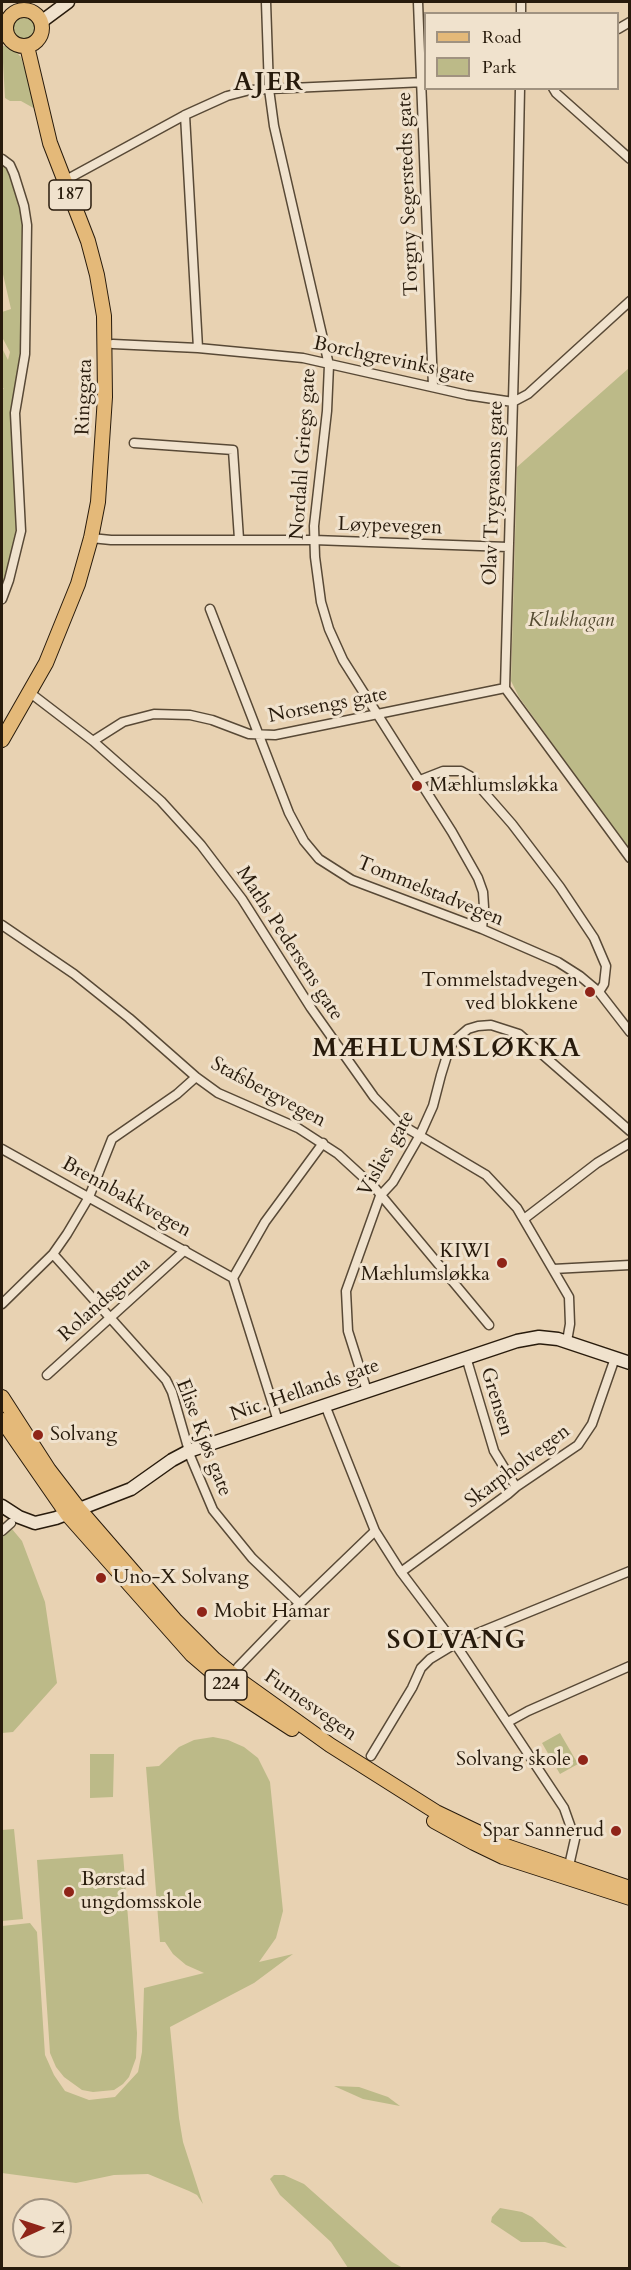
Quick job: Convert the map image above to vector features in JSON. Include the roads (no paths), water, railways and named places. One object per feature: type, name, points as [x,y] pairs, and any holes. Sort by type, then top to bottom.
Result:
[{"type":"main road","points":[[41,22],[68,2]]},
{"type":"main road","points":[[24,6],[41,22],[40,37],[27,46],[14,44],[4,32],[9,18],[24,6]]},
{"type":"main road","name":"Ringgata","points":[[2,740],[46,663],[69,611],[91,538],[102,461],[106,352],[104,316],[92,256],[43,117],[27,46]]},
{"type":"main road","name":"Nic. Hellands gate","points":[[2,1506],[34,1523],[131,1489],[189,1451],[530,1338],[567,1341]]},
{"type":"main road","points":[[567,1341],[630,1363]]},
{"type":"main road","name":"Furnesvegen","points":[[2,1397],[73,1511]]},
{"type":"main road","name":"Furnesvegen","points":[[2,1420],[73,1511],[192,1655],[254,1706],[464,1838],[503,1857],[630,1887]]},
{"type":"main road","name":"Furnesvegen","points":[[567,1873],[630,1898]]},
{"type":"street","name":"Nordahl Griegs gate","points":[[266,2],[269,88],[274,126],[328,364],[327,411],[314,540],[321,602],[329,629],[343,660],[420,780],[478,878],[483,892],[482,929]]},
{"type":"street","name":"Torgny Segerstedts gate","points":[[418,2],[423,82],[433,386]]},
{"type":"street","points":[[64,181],[184,115],[227,96],[269,88],[423,82]]},
{"type":"street","name":"Olav Trygvasons gate","points":[[505,688],[520,90]]},
{"type":"street","points":[[554,90],[630,159]]},
{"type":"street","points":[[184,115],[198,348]]},
{"type":"street","points":[[2,159],[10,165],[14,174],[27,225],[25,354],[15,413],[21,531],[2,599]]},
{"type":"street","points":[[513,402],[528,394],[630,301]]},
{"type":"street","name":"Borchgrevinks gate","points":[[113,344],[198,348],[303,358],[513,402]]},
{"type":"street","points":[[134,443],[233,450],[239,539]]},
{"type":"street","name":"Løypevegen","points":[[91,538],[314,540],[508,547]]},
{"type":"street","name":"Tommelstadvegen","points":[[210,609],[289,813],[304,840],[319,859],[352,880],[482,929],[558,962],[599,992],[630,1032]]},
{"type":"street","points":[[505,688],[630,858]]},
{"type":"street","name":"Norsengs gate","points":[[93,741],[123,722],[166,713],[212,720],[258,735],[275,735],[505,688]]},
{"type":"street","name":"Maths Pedersens gate","points":[[29,692],[93,741],[161,801],[201,845],[242,899],[311,1008],[375,1097],[400,1124],[486,1175],[501,1190],[524,1219],[569,1297],[570,1324],[567,1341]]},
{"type":"street","points":[[420,780],[442,771],[461,771],[470,776],[512,824],[560,887],[594,938],[606,966],[604,984],[599,992]]},
{"type":"street","name":"Stafsbergvegen","points":[[2,925],[129,1017],[196,1077],[218,1092],[298,1128],[323,1143],[351,1165],[375,1188],[489,1325]]},
{"type":"street","name":"Vislies gate","points":[[367,1391],[348,1331],[346,1292],[380,1196],[393,1182],[420,1135],[433,1106],[446,1058],[454,1041],[468,1029],[491,1025],[519,1034],[630,1131]]},
{"type":"street","points":[[2,1304],[53,1254],[89,1197],[112,1139],[177,1094],[196,1077]]},
{"type":"street","points":[[278,1421],[233,1278],[265,1222],[323,1143]]},
{"type":"street","points":[[524,1219],[597,1163],[630,1143]]},
{"type":"street","name":"Brennbakkvegen","points":[[2,1149],[233,1278]]},
{"type":"street","name":"Rolandsgutua","points":[[47,1376],[185,1250]]},
{"type":"street","name":"Elise Kjøs gate","points":[[53,1254],[166,1380],[206,1496],[221,1523],[252,1558],[300,1604]]},
{"type":"street","points":[[553,1269],[630,1265]]},
{"type":"street","name":"Grensen","points":[[466,1358],[494,1450],[516,1487]]},
{"type":"street","name":"Skarpholvegen","points":[[401,1572],[584,1438],[596,1415],[615,1358]]},
{"type":"street","points":[[325,1405],[375,1531],[401,1572],[456,1645],[564,1808],[575,1839],[567,1873]]},
{"type":"street","points":[[2,1532],[11,1523]]},
{"type":"street","points":[[238,1667],[375,1531]]},
{"type":"street","points":[[372,1756],[422,1668],[430,1659],[463,1639],[630,1571]]},
{"type":"street","points":[[508,1722],[630,1666]]},
{"type":"place","name":"Mæhlumsløkka","points":[[417,786]]},
{"type":"place","name":"Tommelstadvegen ved blokkene","points":[[590,992]]},
{"type":"place","name":"KIWI Mæhlumsløkka","points":[[502,1263]]},
{"type":"place","name":"Solvang","points":[[38,1435]]},
{"type":"place","name":"Uno-X Solvang","points":[[101,1578]]},
{"type":"place","name":"Mobit Hamar","points":[[202,1612]]},
{"type":"place","name":"Solvang skole","points":[[583,1760]]},
{"type":"place","name":"Spar Sannerud","points":[[616,1831]]},
{"type":"place","name":"Børstad ungdomsskole","points":[[69,1892]]},
{"type":"district","name":"AJER","points":[[269,84]]},
{"type":"district","name":"MÆHLUMSLØKKA","points":[[447,1050]]},
{"type":"district","name":"SOLVANG","points":[[457,1642]]},
{"type":"park label","name":"Klukhagan","points":[[571,621]]}]
